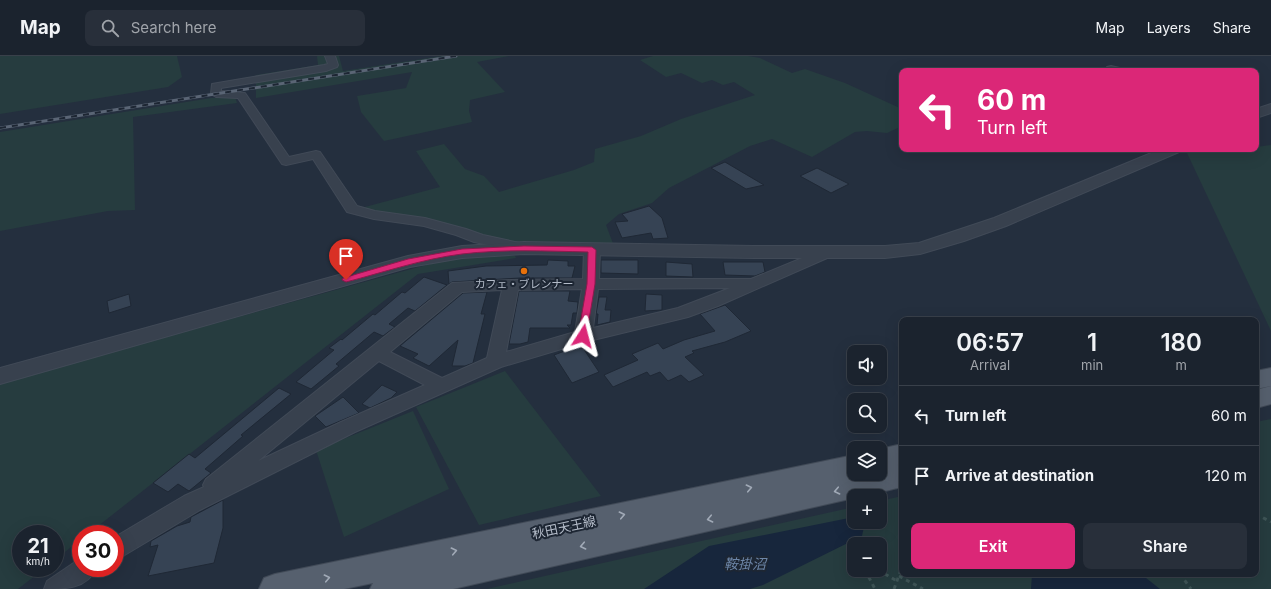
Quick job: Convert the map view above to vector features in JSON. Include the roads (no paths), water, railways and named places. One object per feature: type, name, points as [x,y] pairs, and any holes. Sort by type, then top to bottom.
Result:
[{"type":"main road","points":[[1259,379],[1271,376]]},
{"type":"main road","points":[[1259,398],[1271,395]]},
{"type":"main road","points":[[887,458],[899,456]]},
{"type":"main road","name":"秋田天王線","points":[[275,589],[847,467]]},
{"type":"main road","name":"秋田天王線","points":[[386,589],[899,477]]},
{"type":"street","points":[[330,56],[333,65],[326,68],[216,86],[216,94],[241,95],[286,161],[316,155],[352,209],[374,215],[426,222],[479,239],[524,248]]},
{"type":"street","points":[[0,376],[408,262],[462,252],[524,248],[592,250],[886,252],[920,248],[958,237],[1000,222],[1167,152]]},
{"type":"street","points":[[583,336],[591,284],[592,250]]},
{"type":"street","points":[[124,544],[192,502],[348,427],[495,362],[583,336],[682,313],[712,302],[829,252]]},
{"type":"street","points":[[192,502],[458,287],[591,284],[754,284]]},
{"type":"street","points":[[495,362],[511,285]]},
{"type":"street","points":[[376,352],[442,386]]},
{"type":"street","points":[[56,589],[73,577]]},
{"type":"water","name":"鞍掛沼","points":[[847,518],[847,529],[864,529],[862,536],[847,537],[847,543],[763,585],[750,589],[644,589],[709,546]]},
{"type":"water","points":[[1032,577],[1145,577],[1160,589],[1031,589]]},
{"type":"railway","points":[[0,128],[456,56]]},
{"type":"place","name":"カフェ・ブレンナー","points":[[524,271]]}]
